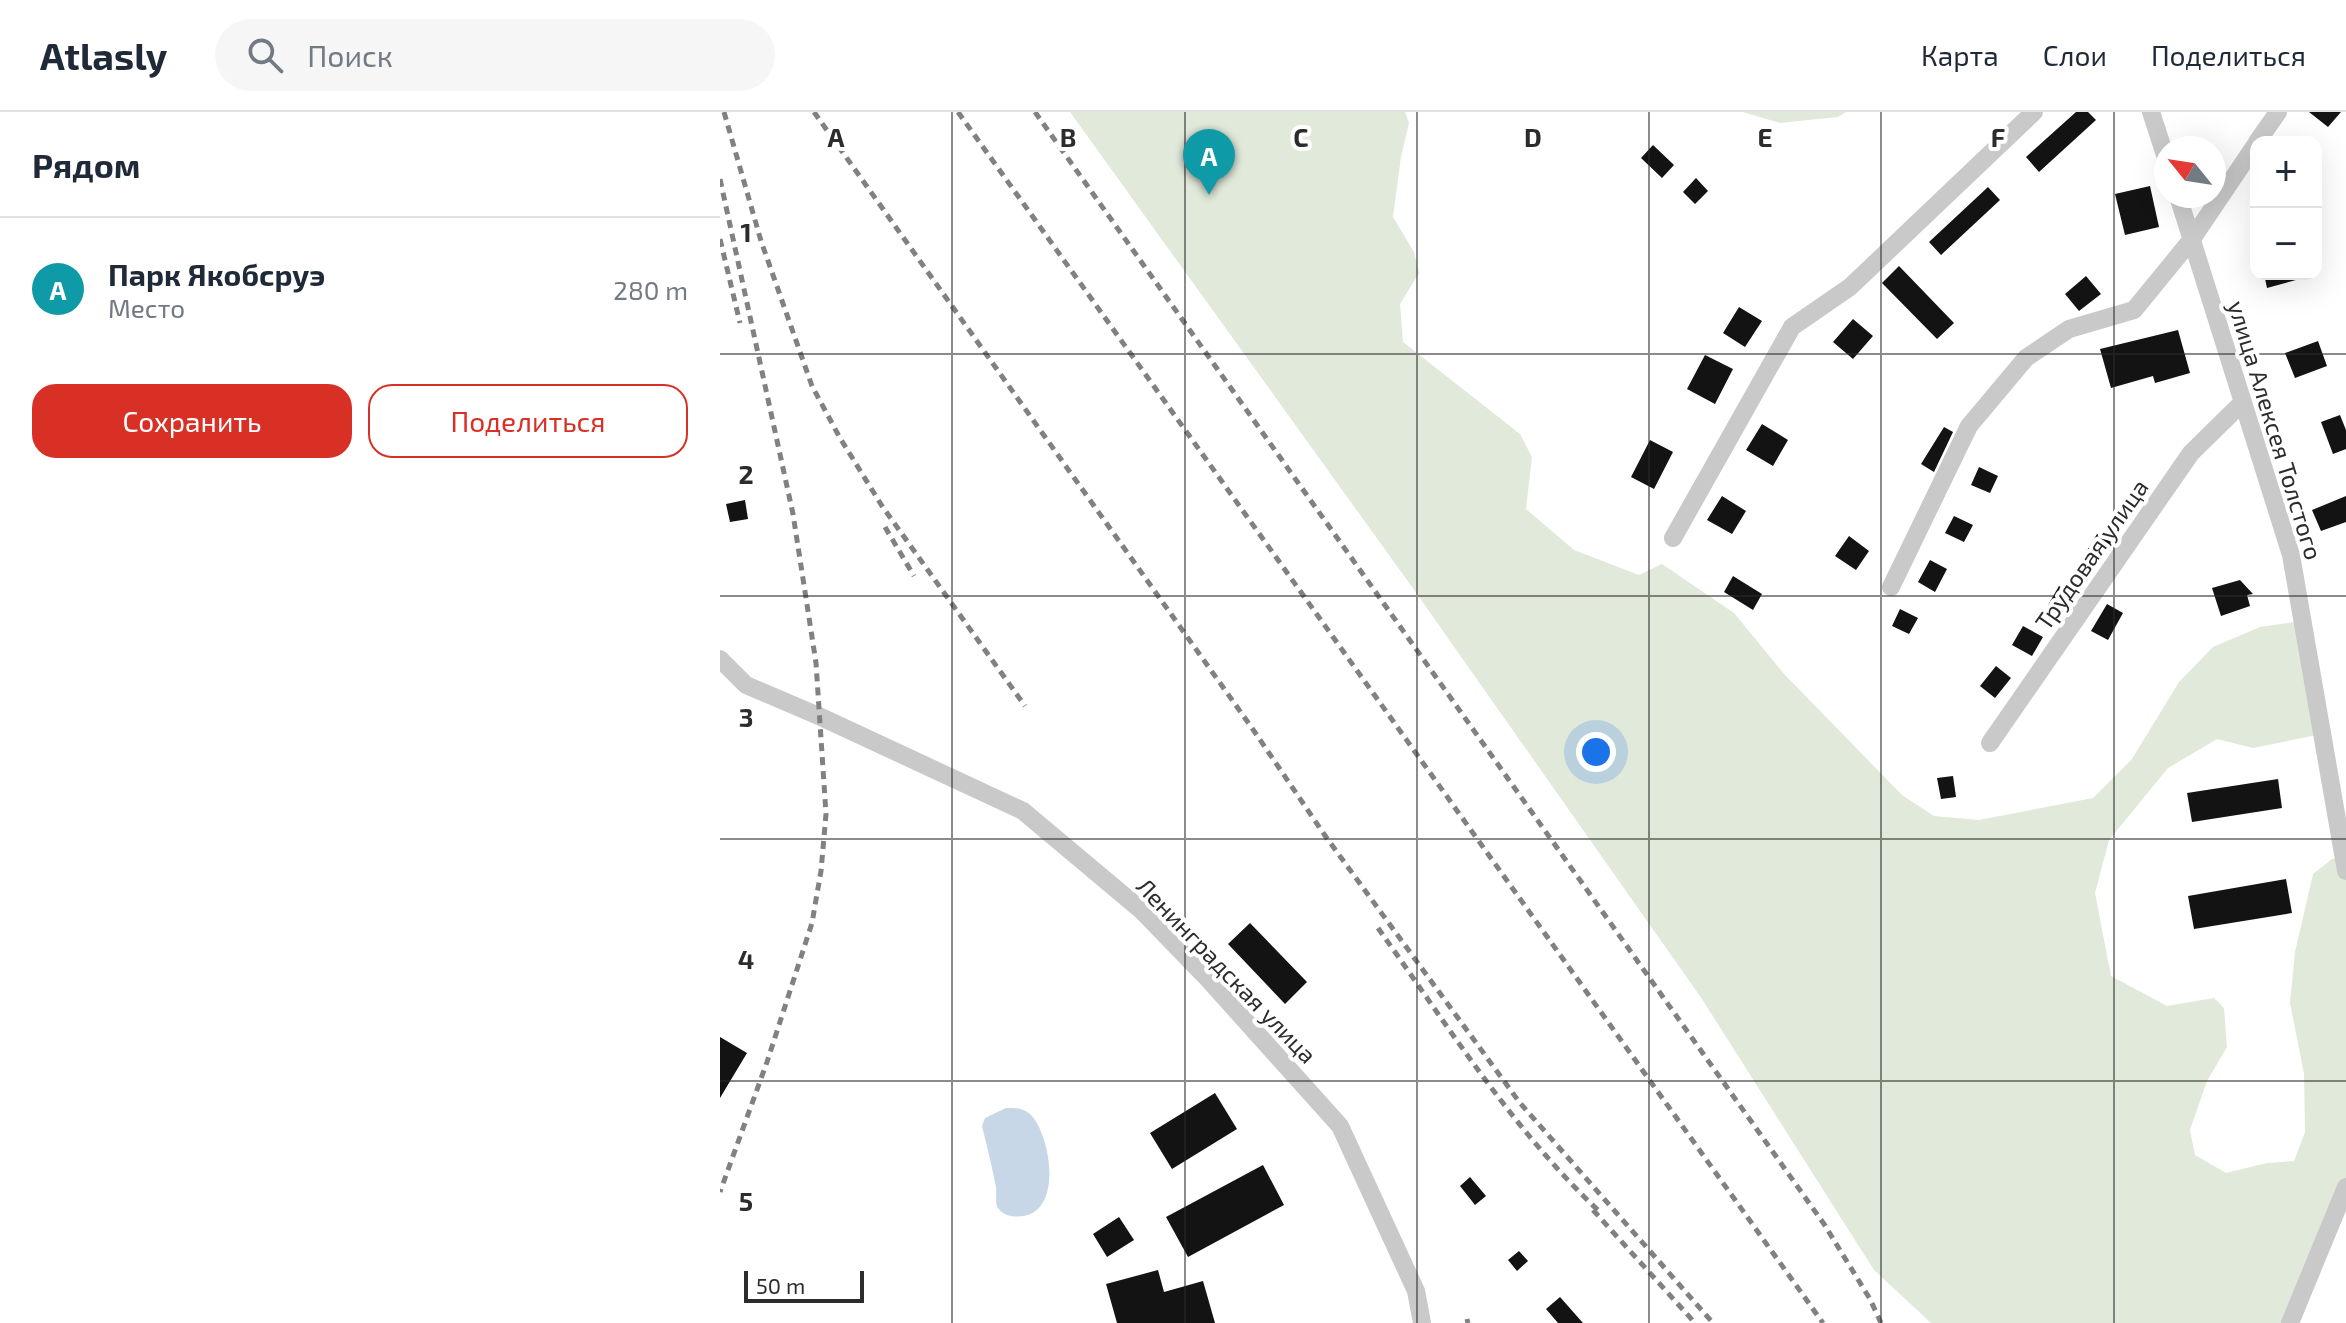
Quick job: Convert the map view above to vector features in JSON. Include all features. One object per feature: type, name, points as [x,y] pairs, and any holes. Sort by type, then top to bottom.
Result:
[{"type":"street","points":[[1673,538],[1792,327],[1850,287],[2034,112]]},
{"type":"street","points":[[2151,112],[2159,136]]},
{"type":"street","points":[[2262,136],[2278,112]]},
{"type":"street","points":[[1891,587],[1969,426],[2026,358],[2069,329],[2134,310],[2192,239],[2250,153]]},
{"type":"street","name":"улица Алексея Толстого","points":[[2182,208],[2291,555],[2346,871]]},
{"type":"street","name":"Трудовая улица","points":[[1990,743],[2191,453],[2243,402]]},
{"type":"street","name":"Ленинградская улица","points":[[720,659],[746,685],[1023,811],[1141,910],[1208,979],[1340,1126],[1416,1291],[1422,1323]]},
{"type":"street","points":[[2290,1323],[2346,1187]]},
{"type":"green space","points":[[1070,112],[1405,112],[1409,123],[1393,217],[1414,252],[1419,273],[1400,304],[1403,342],[1520,434],[1532,457],[1526,509],[1574,550],[1639,575],[1662,564],[1734,613],[1785,675],[1902,795],[1934,816],[1979,820],[2093,798],[2132,759],[2179,682],[2213,647],[2260,627],[2303,621],[2322,734],[2253,748],[2217,739],[2168,768],[2109,840],[2095,893],[2111,976],[2167,1006],[2214,998],[2224,1008],[2227,1047],[2207,1081],[2190,1130],[2195,1155],[2226,1173],[2267,1163],[2294,1161],[2305,1132],[2304,1074],[2290,1003],[2295,952],[2313,874],[2332,859],[2343,857],[2346,871],[2346,1187],[2290,1323],[1931,1323],[1874,1270],[1702,999],[1412,587]]},
{"type":"green space","points":[[1743,112],[1846,112],[1838,117],[1780,123]]},
{"type":"water","points":[[1006,1108],[1022,1109],[1030,1114],[1038,1125],[1048,1158],[1047,1193],[1040,1206],[1029,1215],[1009,1215],[996,1204],[996,1187],[982,1126],[985,1118]]},
{"type":"building","points":[[2076,112],[2088,112],[2096,120],[2039,172],[2026,157]]},
{"type":"building","points":[[2309,112],[2341,112],[2328,127]]},
{"type":"building","points":[[1653,145],[1674,165],[1662,178],[1641,158]]},
{"type":"building","points":[[1696,178],[1708,191],[1695,204],[1683,192]]},
{"type":"building","points":[[2150,186],[2159,227],[2125,235],[2115,194]]},
{"type":"building","points":[[1988,187],[2000,200],[1941,255],[1929,242]]},
{"type":"building","points":[[1899,266],[1954,323],[1937,339],[1882,283]]},
{"type":"building","points":[[2086,276],[2101,294],[2079,311],[2065,294]]},
{"type":"building","points":[[2265,280],[2296,280],[2267,288]]},
{"type":"building","points":[[1739,307],[1762,321],[1745,347],[1723,333]]},
{"type":"building","points":[[1853,319],[1873,336],[1853,359],[1833,342]]},
{"type":"building","points":[[2178,330],[2190,373],[2155,383],[2153,376],[2111,388],[2100,349]]},
{"type":"building","points":[[2318,341],[2327,366],[2295,378],[2285,353]]},
{"type":"building","points":[[1705,355],[1733,369],[1715,404],[1687,389]]},
{"type":"building","points":[[2340,415],[2346,430],[2346,449],[2333,454],[2321,422]]},
{"type":"building","points":[[1762,424],[1788,440],[1773,466],[1746,450]]},
{"type":"building","points":[[1944,427],[1953,432],[1934,472],[1921,464]]},
{"type":"building","points":[[1650,440],[1673,452],[1654,489],[1631,477]]},
{"type":"building","points":[[1979,467],[1998,476],[1990,493],[1971,485]]},
{"type":"building","points":[[1722,496],[1746,511],[1732,534],[1707,520]]},
{"type":"building","points":[[2346,496],[2346,522],[2321,531],[2312,510]]},
{"type":"building","points":[[745,500],[748,519],[730,522],[726,504]]},
{"type":"building","points":[[1954,516],[1973,525],[1964,542],[1945,533]]},
{"type":"building","points":[[2097,534],[2113,543],[2100,563],[2085,554]]},
{"type":"building","points":[[1849,536],[1869,551],[1856,570],[1835,556]]},
{"type":"building","points":[[1930,560],[1947,569],[1935,592],[1918,582]]},
{"type":"building","points":[[1733,576],[1762,594],[1753,610],[1724,592]]},
{"type":"building","points":[[2240,580],[2253,594],[2247,595],[2250,606],[2221,616],[2212,588]]},
{"type":"building","points":[[2059,586],[2074,595],[2062,614],[2048,605]]},
{"type":"building","points":[[2107,604],[2123,613],[2108,640],[2091,631]]},
{"type":"building","points":[[1900,609],[1918,618],[1909,634],[1892,626]]},
{"type":"building","points":[[2023,626],[2043,637],[2032,656],[2012,645]]},
{"type":"building","points":[[1996,666],[2011,678],[1995,698],[1980,686]]},
{"type":"building","points":[[1953,776],[1956,797],[1941,799],[1937,778]]},
{"type":"building","points":[[2278,779],[2282,808],[2192,822],[2187,793]]},
{"type":"building","points":[[2286,879],[2292,913],[2194,929],[2188,896]]},
{"type":"building","points":[[1250,923],[1307,982],[1285,1004],[1228,944]]},
{"type":"building","points":[[720,1037],[747,1053],[720,1098]]},
{"type":"building","points":[[1215,1093],[1237,1129],[1172,1169],[1150,1133]]},
{"type":"building","points":[[1263,1165],[1284,1205],[1188,1257],[1166,1217]]},
{"type":"building","points":[[1470,1177],[1486,1196],[1475,1205],[1460,1186]]},
{"type":"building","points":[[1119,1217],[1134,1240],[1107,1257],[1093,1234]]},
{"type":"building","points":[[1519,1251],[1528,1261],[1517,1271],[1508,1260]]},
{"type":"building","points":[[1158,1270],[1164,1292],[1203,1281],[1215,1323],[1117,1323],[1106,1284]]},
{"type":"building","points":[[1560,1297],[1583,1323],[1558,1323],[1546,1309]]},
{"type":"railway","points":[[724,112],[761,241],[812,386],[882,506],[1025,706]]},
{"type":"railway","points":[[814,112],[1252,728],[1326,837],[1520,1103],[1713,1323]]},
{"type":"railway","points":[[958,112],[1823,1323]]},
{"type":"railway","points":[[1035,112],[1824,1224],[1870,1299],[1881,1323]]},
{"type":"railway","points":[[720,179],[793,514],[816,663],[826,814],[812,923],[767,1062],[720,1192]]},
{"type":"railway","points":[[720,239],[740,323]]},
{"type":"railway","points":[[885,527],[914,576]]},
{"type":"railway","points":[[1378,928],[1511,1113],[1602,1214]]},
{"type":"railway","points":[[1593,1210],[1695,1323]]},
{"type":"railway","points":[[1467,1319],[1468,1323]]},
{"type":"place","name":"Парк Якобсруэ","points":[[1209,195]]}]
